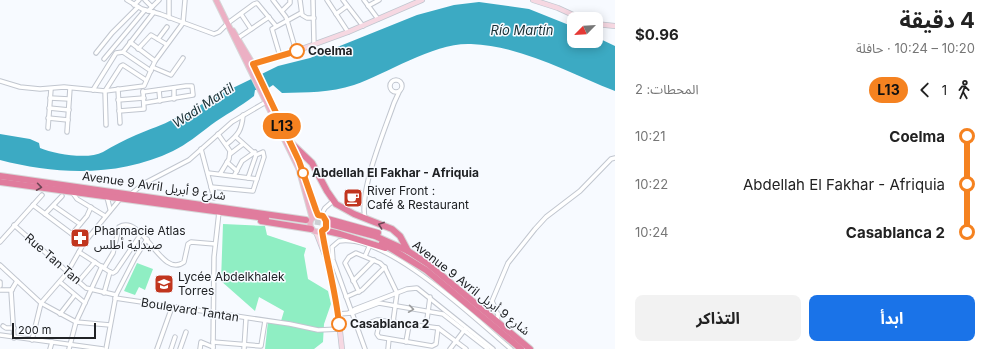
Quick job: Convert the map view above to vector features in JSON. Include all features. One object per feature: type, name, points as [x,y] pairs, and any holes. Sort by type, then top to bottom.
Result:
[{"type":"highway","points":[[289,141],[307,156],[333,201],[341,208],[355,215],[392,229],[400,236],[405,252]]},
{"type":"highway","name":"Avenue 9 Avril شارع 9 أبريل","points":[[0,176],[131,194],[138,192],[230,211],[309,220]]},
{"type":"highway","name":"Avenue 9 Avril شارع 9 أبريل","points":[[0,182],[219,212],[230,211]]},
{"type":"highway","points":[[230,211],[246,219],[322,229],[405,252]]},
{"type":"highway","points":[[321,216],[377,232],[398,245]]},
{"type":"highway","name":"Avenue 9 Avril شارع 9 أبريل","points":[[322,229],[362,232],[398,245],[521,349]]},
{"type":"highway","name":"Avenue 9 Avril شارع 9 أبريل","points":[[405,252],[428,264],[530,349]]},
{"type":"main road","points":[[216,0],[228,25],[251,65]]},
{"type":"main road","points":[[228,25],[238,38],[251,65],[267,101],[299,169],[310,223],[322,229],[326,225],[302,169],[289,141],[267,101]]},
{"type":"main road","points":[[309,220],[321,216]]},
{"type":"street","points":[[127,0],[146,10],[214,34],[219,32],[257,3],[276,26]]},
{"type":"street","points":[[96,53],[140,0]]},
{"type":"street","points":[[145,0],[152,7]]},
{"type":"street","points":[[104,59],[146,10],[152,7],[158,0]]},
{"type":"street","points":[[169,0],[170,18]]},
{"type":"street","points":[[119,111],[143,110],[145,108],[143,92],[146,80],[166,44],[183,23],[185,0]]},
{"type":"street","points":[[282,10],[290,3],[290,0]]},
{"type":"street","points":[[300,0],[301,13],[304,17],[314,18]]},
{"type":"street","points":[[313,0],[314,45]]},
{"type":"street","points":[[327,0],[348,32]]},
{"type":"street","points":[[343,0],[363,26]]},
{"type":"street","points":[[364,0],[378,19]]},
{"type":"street","points":[[368,6],[379,0]]},
{"type":"street","points":[[251,65],[314,45],[348,32],[418,0]]},
{"type":"street","points":[[533,0],[567,12]]},
{"type":"street","points":[[274,1],[282,10],[287,20],[296,51]]},
{"type":"street","points":[[336,14],[347,6]]},
{"type":"street","points":[[122,52],[154,12]]},
{"type":"street","points":[[280,56],[272,30],[276,26],[301,13]]},
{"type":"street","points":[[241,14],[251,29]]},
{"type":"street","points":[[238,38],[269,17]]},
{"type":"street","points":[[603,25],[615,26]]},
{"type":"street","points":[[158,39],[167,27]]},
{"type":"street","points":[[138,49],[151,35],[166,44]]},
{"type":"street","points":[[130,42],[155,62]]},
{"type":"street","points":[[93,90],[116,53],[122,52],[151,69],[171,75],[183,58]]},
{"type":"street","points":[[106,125],[105,91],[122,65],[146,80]]},
{"type":"street","points":[[0,81],[26,88],[70,88],[105,91],[144,86]]},
{"type":"street","points":[[366,219],[363,207],[367,186],[394,103],[402,85],[396,81],[391,85],[394,103]]},
{"type":"street","points":[[118,100],[160,101],[193,95],[192,86],[143,92]]},
{"type":"street","points":[[67,132],[70,88]]},
{"type":"street","points":[[174,88],[174,99]]},
{"type":"street","points":[[48,128],[51,89]]},
{"type":"street","points":[[118,89],[120,123]]},
{"type":"street","points":[[158,90],[160,101]]},
{"type":"street","points":[[393,91],[399,92]]},
{"type":"street","points":[[50,98],[69,99]]},
{"type":"street","points":[[138,192],[182,164],[243,115],[267,101]]},
{"type":"street","points":[[49,108],[69,110]]},
{"type":"street","points":[[227,144],[236,137],[242,129],[243,115]]},
{"type":"street","points":[[48,118],[68,120]]},
{"type":"street","points":[[218,134],[227,144],[230,154]]},
{"type":"street","points":[[236,137],[255,154]]},
{"type":"street","points":[[220,174],[230,154],[243,144]]},
{"type":"street","points":[[201,149],[214,198]]},
{"type":"street","points":[[211,187],[252,192],[264,154],[262,152],[245,158],[234,176]]},
{"type":"street","points":[[248,178],[255,154]]},
{"type":"street","points":[[498,322],[498,315],[492,301],[508,263],[542,221],[580,190],[611,159],[615,158]]},
{"type":"street","points":[[227,162],[237,171]]},
{"type":"street","points":[[208,173],[256,179]]},
{"type":"street","points":[[72,192],[74,197],[105,216]]},
{"type":"street","points":[[0,242],[42,195]]},
{"type":"street","points":[[45,214],[62,196]]},
{"type":"street","points":[[107,197],[110,209]]},
{"type":"street","points":[[32,340],[41,303],[67,273],[84,243],[110,209],[120,199]]},
{"type":"street","points":[[321,216],[325,208],[333,201]]},
{"type":"street","points":[[33,205],[84,243]]},
{"type":"street","points":[[54,206],[80,224]]},
{"type":"street","points":[[72,234],[91,207]]},
{"type":"street","points":[[355,215],[363,207]]},
{"type":"street","points":[[213,346],[215,244],[219,212]]},
{"type":"street","name":"Rue Tan Tan","points":[[14,225],[78,282],[90,290],[116,296]]},
{"type":"street","points":[[70,347],[76,322],[90,290],[113,253],[119,227],[128,225],[147,239],[156,252],[169,263],[177,265],[184,262],[188,244],[191,242],[215,244]]},
{"type":"street","points":[[322,229],[326,257],[338,314],[342,349]]},
{"type":"street","points":[[79,252],[110,272],[114,273],[129,254],[141,234]]},
{"type":"street","points":[[106,349],[116,296],[135,258],[147,239]]},
{"type":"street","points":[[365,349],[358,327],[350,312],[333,260],[332,247],[339,241],[344,240],[369,246],[396,258],[419,272],[511,349]]},
{"type":"street","points":[[365,256],[369,246]]},
{"type":"street","points":[[358,292],[346,261],[354,253],[374,260],[385,267],[397,293],[392,322]]},
{"type":"street","points":[[129,254],[135,258]]},
{"type":"street","points":[[353,281],[374,260]]},
{"type":"street","points":[[78,282],[95,262]]},
{"type":"street","points":[[0,265],[41,303],[60,314],[76,322],[110,325]]},
{"type":"street","points":[[346,298],[365,288],[385,267]]},
{"type":"street","points":[[104,293],[110,272]]},
{"type":"street","points":[[14,338],[12,290],[17,281]]},
{"type":"street","points":[[60,282],[74,296],[85,303]]},
{"type":"street","points":[[338,314],[350,312],[397,293],[414,288],[419,289],[430,297],[444,312],[493,349]]},
{"type":"street","points":[[0,290],[12,290]]},
{"type":"street","points":[[60,314],[74,296]]},
{"type":"street","name":"Boulevard Tantan","points":[[116,296],[172,307],[318,330],[340,329]]},
{"type":"street","points":[[426,327],[430,297]]},
{"type":"street","points":[[380,301],[395,307],[428,312],[444,312]]},
{"type":"street","points":[[157,349],[172,307]]},
{"type":"street","points":[[244,347],[246,318]]},
{"type":"street","points":[[358,327],[375,320],[380,320],[438,328],[466,349]]},
{"type":"street","points":[[380,320],[377,334],[379,337],[406,342],[435,345],[438,328]]},
{"type":"street","points":[[200,349],[201,342],[213,346],[261,346],[265,321]]},
{"type":"street","points":[[406,342],[409,325]]},
{"type":"street","points":[[3,326],[6,328],[14,328]]},
{"type":"street","points":[[450,349],[466,329]]},
{"type":"street","points":[[466,329],[485,348]]},
{"type":"street","points":[[180,349],[186,332]]},
{"type":"street","points":[[0,335],[52,342],[70,347],[102,349]]},
{"type":"street","points":[[171,349],[175,337]]},
{"type":"street","points":[[388,349],[389,339]]},
{"type":"street","points":[[50,349],[52,342]]},
{"type":"street","points":[[421,349],[422,344]]},
{"type":"green space","points":[[223,224],[265,226],[267,235],[306,248],[304,255],[308,279],[328,291],[331,304],[324,324],[323,342],[314,349],[265,349],[268,321],[281,321],[284,311],[259,297],[255,311],[221,281]]},
{"type":"green space","points":[[137,263],[153,269],[145,290],[139,287],[135,295],[124,291]]},
{"type":"water","name":"Río Martín","points":[[479,2],[529,9],[567,24],[567,48],[603,48],[603,40],[615,46],[615,91],[527,55],[490,46],[471,44],[457,45],[427,53],[367,80],[345,88],[318,92],[282,93],[273,85],[267,89],[255,90],[254,96],[183,145],[173,151],[131,165],[110,169],[66,171],[43,169],[0,160],[0,134],[30,139],[39,143],[40,148],[54,152],[89,156],[103,152],[127,139],[175,118],[181,120],[206,101],[278,66],[310,58],[417,15],[454,5]]},
{"type":"tunnel","points":[[306,220],[330,224]]},
{"type":"bus line","name":"L13","points":[[297,51],[253,64],[299,161],[318,215],[323,216],[327,223],[326,228],[322,231],[339,324]]},
{"type":"place","name":"Coelma","points":[[297,51]]},
{"type":"place","name":"Abdellah El Fakhar - Afriquia","points":[[303,173]]},
{"type":"place","name":"River Front : Café & Restaurant","points":[[353,198]]},
{"type":"place","name":"Pharmacie Atlas صيدلية أطلس","points":[[80,238]]},
{"type":"place","name":"Lycée Abdelkhalek Torres","points":[[164,284]]},
{"type":"place","name":"Casablanca 2","points":[[339,324]]},
{"type":"water label","name":"Wadi Martil","points":[[203,105]]}]
